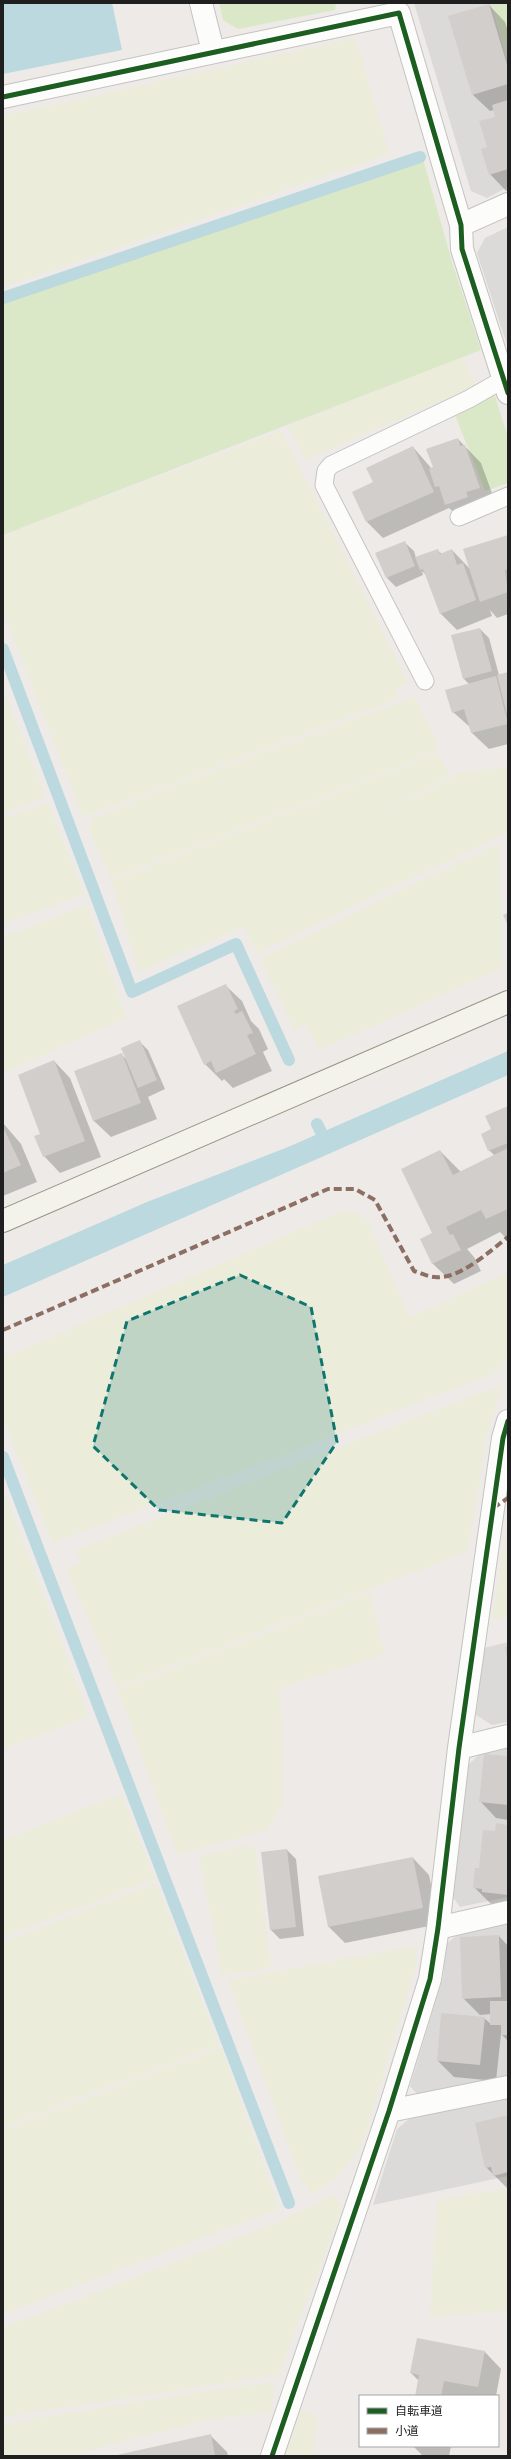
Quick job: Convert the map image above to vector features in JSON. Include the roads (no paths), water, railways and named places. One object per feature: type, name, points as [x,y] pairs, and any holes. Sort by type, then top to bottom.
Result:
[{"type":"street","points":[[201,3],[214,51]]},
{"type":"street","points":[[3,97],[400,12],[461,225],[462,249],[506,386]]},
{"type":"street","points":[[461,225],[508,204]]},
{"type":"street","points":[[3,1221],[508,1002]]},
{"type":"street","points":[[272,2456],[389,2112],[430,1979],[438,1928],[459,1748],[503,1438],[508,1421]]},
{"type":"street","points":[[459,1748],[508,1736]]},
{"type":"street","points":[[438,1928],[508,1912]]},
{"type":"street","points":[[389,2112],[508,2086]]},
{"type":"lane","points":[[425,681],[324,485],[326,471],[331,465],[469,399],[506,386]]},
{"type":"lane","points":[[459,517],[508,496]]},
{"type":"water","points":[[3,3],[112,3],[122,50],[3,74]]},
{"type":"water","points":[[508,1051],[508,1075],[3,1297],[3,1265],[147,1202],[288,1147]]},
{"type":"waterway","points":[[3,298],[420,157]]},
{"type":"waterway","points":[[3,649],[132,992],[236,944],[289,1060]]},
{"type":"waterway","points":[[317,1124],[327,1144]]},
{"type":"waterway","points":[[3,1457],[289,2203]]}]
